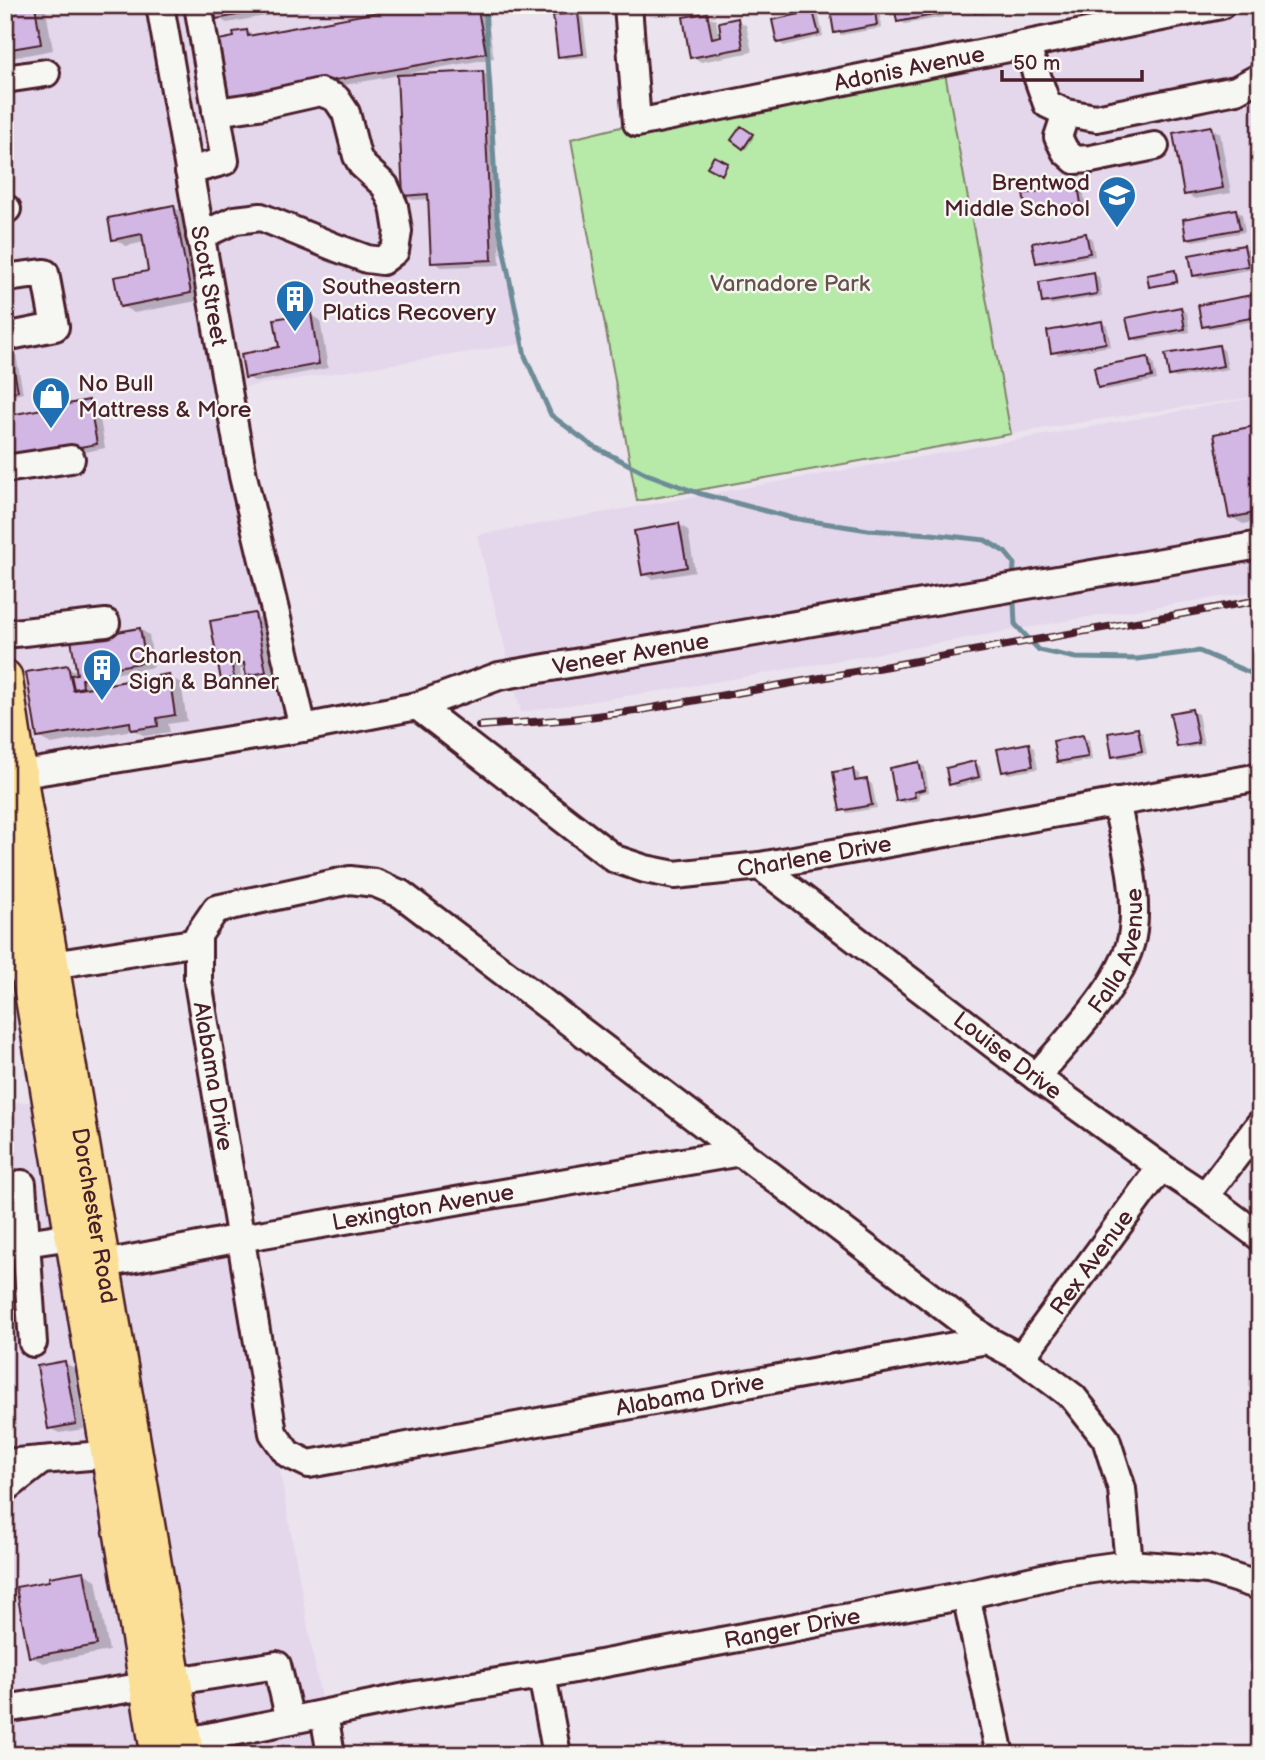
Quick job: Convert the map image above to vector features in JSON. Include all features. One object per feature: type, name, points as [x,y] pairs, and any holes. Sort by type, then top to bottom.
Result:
[{"type":"main road","name":"Dorchester Road","points":[[5,677],[34,964],[72,1236],[121,1453],[172,1749]]},
{"type":"main road","name":"Dorchester Road","points":[[5,832],[104,1264],[121,1453]]},
{"type":"street","name":"Scott Street","points":[[160,5],[243,476],[303,728]]},
{"type":"street","points":[[189,171],[225,161],[198,5]]},
{"type":"street","name":"Adonis Avenue","points":[[628,5],[637,123],[1222,5]]},
{"type":"street","points":[[1026,45],[1047,104],[1066,113],[1096,118],[1236,90],[1260,77]]},
{"type":"street","points":[[5,79],[46,73]]},
{"type":"street","points":[[201,236],[235,220],[261,217],[368,259],[382,261],[396,251],[398,231],[394,206],[385,186],[362,165],[357,156],[346,113],[336,98],[320,92],[216,112]]},
{"type":"street","points":[[1066,113],[1058,137],[1065,151],[1075,160],[1155,146]]},
{"type":"street","points":[[5,278],[45,273],[55,327],[5,337]]},
{"type":"street","points":[[5,469],[71,459]]},
{"type":"street","name":"Veneer Avenue","points":[[13,776],[303,728],[417,706],[499,676],[1260,545]]},
{"type":"street","points":[[5,634],[106,622]]},
{"type":"street","name":"Charlene Drive","points":[[417,706],[615,859],[675,875],[760,866],[1260,777]]},
{"type":"street","name":"Falla Avenue","points":[[1036,1077],[1113,984],[1133,934],[1131,877],[1116,802]]},
{"type":"street","name":"Louise Drive","points":[[760,866],[1036,1077],[1260,1237]]},
{"type":"street","name":"Alabama Drive","points":[[987,1340],[309,1464],[288,1454],[273,1433],[198,982],[198,935],[216,909],[350,880],[375,883],[401,894],[987,1340],[1021,1358],[1073,1397],[1106,1439],[1122,1489],[1129,1564]]},
{"type":"street","points":[[34,964],[198,942]]},
{"type":"street","points":[[1205,1196],[1260,1124]]},
{"type":"street","name":"Lexington Avenue","points":[[104,1264],[741,1152]]},
{"type":"street","name":"Rex Avenue","points":[[1021,1358],[1161,1167]]},
{"type":"street","points":[[22,1184],[16,1245],[33,1343]]},
{"type":"street","points":[[16,1245],[72,1236]]},
{"type":"street","points":[[5,1463],[121,1453]]},
{"type":"street","points":[[5,1489],[42,1460]]},
{"type":"street","name":"Ranger Drive","points":[[172,1749],[230,1744],[290,1720],[966,1595],[1064,1573],[1129,1564],[1209,1570],[1260,1586]]},
{"type":"street","points":[[966,1595],[999,1755]]},
{"type":"street","points":[[5,1709],[277,1665],[290,1720]]},
{"type":"street","points":[[542,1675],[557,1755]]},
{"type":"street","points":[[324,1714],[331,1755]]},
{"type":"shaded area","points":[[5,5],[485,5],[497,217],[522,344],[225,390],[303,728],[36,773],[5,594]]},
{"type":"shaded area","name":"Brentwod Middle School","points":[[1221,5],[1260,5],[1260,396],[1011,434],[943,62]]},
{"type":"shaded area","points":[[1260,397],[1260,591],[1100,615],[685,687],[521,712],[477,535]]},
{"type":"shaded area","points":[[36,1101],[145,1755],[5,1755],[5,1104]]},
{"type":"shaded area","points":[[241,1238],[331,1755],[199,1755],[117,1262]]},
{"type":"green space","name":"Varnadore Park","points":[[943,62],[1011,434],[637,501],[571,139],[637,123]]},
{"type":"building","points":[[5,5],[35,5],[41,44],[5,50]]},
{"type":"building","points":[[214,5],[290,5],[216,19]]},
{"type":"building","points":[[389,5],[477,5],[486,53],[229,99],[219,40],[234,37],[233,32],[247,30],[248,36],[389,10]]},
{"type":"building","points":[[847,5],[874,5],[877,25],[834,33],[830,9]]},
{"type":"building","points":[[894,5],[938,5],[939,14],[897,22]]},
{"type":"building","points":[[954,5],[999,5],[999,8],[975,13],[974,6],[955,10]]},
{"type":"building","points":[[813,11],[819,34],[777,43],[772,20]]},
{"type":"building","points":[[578,13],[583,54],[558,57],[553,15]]},
{"type":"building","points":[[707,13],[712,38],[721,36],[719,22],[738,18],[743,48],[690,58],[683,17]]},
{"type":"building","points":[[483,71],[492,260],[431,263],[428,194],[403,196],[397,75]]},
{"type":"building","points":[[741,126],[753,134],[743,149],[731,140]]},
{"type":"building","points":[[1211,126],[1223,188],[1184,195],[1173,133]]},
{"type":"building","points":[[1260,153],[1260,200],[1252,154]]},
{"type":"building","points":[[714,156],[728,163],[722,175],[707,167]]},
{"type":"building","points":[[1078,184],[1081,204],[1027,214],[1023,194]]},
{"type":"building","points":[[174,205],[191,293],[120,307],[114,277],[148,271],[142,234],[112,240],[108,218]]},
{"type":"building","points":[[1236,209],[1240,229],[1186,239],[1183,219]]},
{"type":"building","points":[[1086,233],[1090,253],[1036,263],[1032,243]]},
{"type":"building","points":[[1244,245],[1248,266],[1193,276],[1189,255]]},
{"type":"building","points":[[1175,270],[1177,282],[1149,287],[1147,275]]},
{"type":"building","points":[[1094,272],[1097,294],[1042,303],[1039,282]]},
{"type":"building","points":[[1252,295],[1256,317],[1202,327],[1198,305]]},
{"type":"building","points":[[1181,307],[1185,329],[1131,339],[1126,318]]},
{"type":"building","name":"Southeastern Platics Recovery","points":[[311,313],[319,364],[245,378],[241,354],[279,347],[274,319]]},
{"type":"building","points":[[1102,321],[1106,343],[1051,353],[1047,331]]},
{"type":"building","points":[[1219,345],[1223,366],[1169,376],[1165,354]]},
{"type":"building","points":[[10,350],[18,391],[8,393],[10,401],[5,402],[5,351]]},
{"type":"building","points":[[1148,357],[1152,377],[1098,388],[1094,367]]},
{"type":"building","name":"No Bull Mattress & More","points":[[89,400],[97,444],[13,459],[5,416]]},
{"type":"building","points":[[1260,425],[1260,512],[1229,518],[1214,434]]},
{"type":"building","points":[[679,523],[687,567],[642,575],[634,531]]},
{"type":"building","points":[[255,613],[266,672],[246,676],[244,663],[232,665],[234,678],[221,680],[210,621]]},
{"type":"building","points":[[140,628],[146,662],[94,671],[95,677],[82,679],[83,687],[74,689],[71,675],[77,674],[71,640]]},
{"type":"building","name":"Charleston Sign & Banner","points":[[68,665],[73,690],[169,674],[175,715],[157,718],[158,726],[131,730],[130,722],[37,738],[26,672]]},
{"type":"building","points":[[1192,709],[1199,743],[1177,747],[1170,713]]},
{"type":"building","points":[[1138,728],[1142,751],[1112,757],[1108,733]]},
{"type":"building","points":[[1083,735],[1088,757],[1057,762],[1053,741]]},
{"type":"building","points":[[1029,743],[1033,766],[1002,772],[997,749]]},
{"type":"building","points":[[975,761],[979,777],[949,785],[946,768]]},
{"type":"building","points":[[919,762],[925,789],[914,792],[915,797],[896,801],[890,768]]},
{"type":"building","points":[[853,769],[855,781],[867,779],[872,805],[840,811],[833,772]]},
{"type":"building","points":[[65,1361],[76,1424],[48,1429],[37,1366]]},
{"type":"building","points":[[84,1571],[97,1645],[29,1657],[16,1587],[49,1581],[49,1577]]},
{"type":"waterway","points":[[485,5],[497,217],[525,356],[551,415],[591,445],[647,474],[698,493],[792,518],[868,530],[985,540],[1005,552],[1014,563],[1013,581]]},
{"type":"waterway","points":[[1014,603],[1015,624],[1039,650],[1076,658],[1137,659],[1199,651],[1260,677]]},
{"type":"railway","points":[[479,726],[635,711],[1260,600]]},
{"type":"place","name":"Brentwod Middle School","points":[[1117,229]]},
{"type":"place","name":"Southeastern Platics Recovery","points":[[295,333]]},
{"type":"place","name":"No Bull Mattress & More","points":[[51,430]]},
{"type":"place","name":"Charleston Sign & Banner","points":[[102,702]]}]
